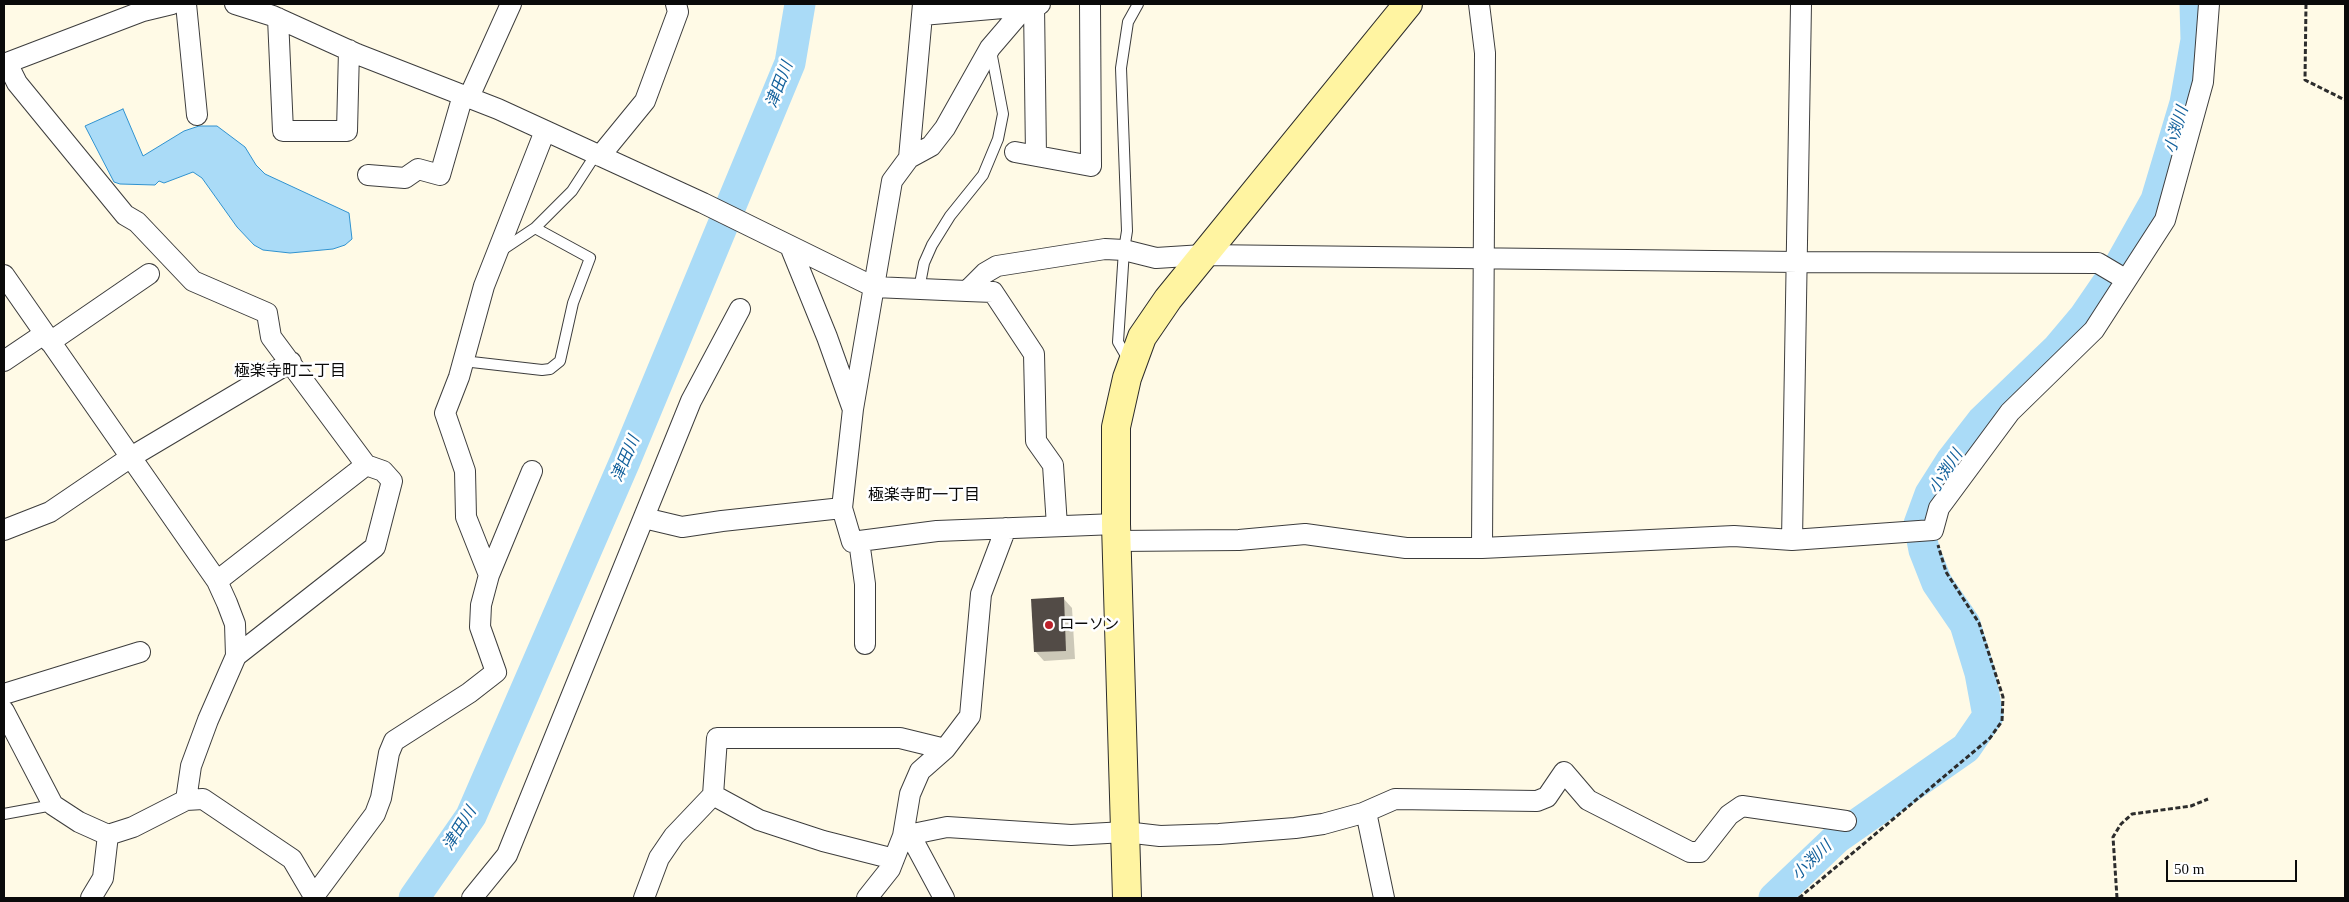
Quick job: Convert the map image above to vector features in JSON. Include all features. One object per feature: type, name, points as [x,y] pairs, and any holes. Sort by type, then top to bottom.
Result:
[{"type":"street","points":[[172,4],[143,11],[6,64],[17,83],[125,215],[137,222],[193,281],[267,313],[271,337],[366,465],[383,471],[392,481],[375,547],[236,656]]},
{"type":"street","points":[[186,4],[197,115]]},
{"type":"street","points":[[235,4],[276,12],[349,50],[466,96],[703,203],[874,287],[993,292],[1034,354],[1036,441],[1053,465],[1057,526]]},
{"type":"street","points":[[368,175],[405,178],[418,169],[440,175],[466,96],[511,4]]},
{"type":"street","points":[[598,155],[645,101],[678,12],[676,4]]},
{"type":"street","points":[[1015,152],[1091,166],[1090,4]]},
{"type":"street","points":[[1127,898],[1116,533],[1116,427],[1132,366],[1142,337],[1203,255],[1408,4]]},
{"type":"street","points":[[1479,4],[1485,53],[1482,548]]},
{"type":"street","points":[[1792,540],[1801,4]]},
{"type":"street","points":[[1033,5],[990,48],[945,128],[931,146],[909,158],[892,180],[853,409],[842,508],[852,542],[938,531],[1057,526],[1116,533],[1239,540],[1305,534],[1406,548],[1482,548],[1734,536],[1792,540],[1933,530],[1939,508],[2010,412],[2094,330],[2125,279],[2165,220],[2203,82],[2209,4]]},
{"type":"street","points":[[1033,5],[1036,156]]},
{"type":"street","points":[[909,158],[923,9],[1033,5]]},
{"type":"street","points":[[276,12],[283,131],[346,131],[349,50]]},
{"type":"street","points":[[489,575],[466,517],[465,471],[445,413],[463,361],[484,286],[545,132]]},
{"type":"street","points":[[790,246],[827,337],[853,409]]},
{"type":"street","points":[[968,291],[985,273],[997,266],[1106,250],[1124,250],[1156,258],[1203,255],[2098,264],[2125,279]]},
{"type":"street","points":[[4,361],[47,338],[148,274]]},
{"type":"street","points":[[4,275],[216,582],[235,624],[236,656],[208,720],[191,766],[186,800]]},
{"type":"street","points":[[472,898],[507,855],[691,401],[740,309]]},
{"type":"street","points":[[4,530],[50,512],[131,457],[291,362]]},
{"type":"street","points":[[216,582],[366,465]]},
{"type":"street","points":[[4,711],[53,805],[79,822],[108,835],[133,827],[186,800],[203,800],[292,859],[314,897],[375,814],[381,798],[388,753],[394,741],[468,693],[496,672],[480,627],[482,605],[489,575],[532,471]]},
{"type":"street","points":[[644,518],[682,527],[842,508]]},
{"type":"street","points":[[867,898],[890,869],[903,836],[910,794],[920,771],[945,749],[970,716],[981,594],[1006,528]]},
{"type":"street","points":[[859,541],[865,584],[865,644]]},
{"type":"street","points":[[4,694],[140,652]]},
{"type":"street","points":[[644,898],[659,858],[674,836],[713,795],[717,738],[900,738],[945,749]]},
{"type":"street","points":[[903,836],[947,827],[1070,835],[1125,832],[1160,836],[1229,833],[1323,824],[1366,812],[1395,799],[1537,801],[1546,797],[1564,772],[1588,800],[1690,852],[1700,852],[1729,814],[1742,806],[1846,821]]},
{"type":"street","points":[[713,795],[759,820],[823,842],[894,859]]},
{"type":"street","points":[[1366,812],[1384,898]]},
{"type":"street","points":[[92,898],[103,878],[108,835]]},
{"type":"street","points":[[903,836],[915,844],[944,898]]},
{"type":"lane","points":[[1132,366],[1118,342],[1127,231],[1121,68],[1128,22],[1138,4]]},
{"type":"lane","points":[[919,289],[924,263],[932,245],[950,216],[982,175],[998,139],[1003,114],[990,48]]},
{"type":"lane","points":[[497,254],[535,228],[578,184],[598,155]]},
{"type":"lane","points":[[463,361],[542,370],[560,362],[573,303],[590,258],[535,228]]},
{"type":"lane","points":[[4,814],[53,805]]},
{"type":"path","points":[[2306,4],[2305,80],[2345,100]]},
{"type":"path","points":[[1799,898],[1990,738],[2002,721],[2004,697],[1979,623],[1946,572],[1933,530]]},
{"type":"path","points":[[2117,898],[2114,837],[2121,824],[2132,814],[2191,806],[2208,799]]},
{"type":"water","points":[[123,109],[143,156],[184,131],[199,126],[217,126],[245,147],[256,165],[265,174],[349,213],[352,239],[345,245],[333,249],[290,253],[263,250],[254,245],[237,227],[202,178],[193,172],[164,183],[159,181],[155,185],[120,184],[114,182],[85,126]]},
{"type":"building","name":"ローソン","points":[[1064,597],[1066,651],[1034,652],[1031,599]]},
{"type":"waterway","name":"津田川","points":[[414,898],[471,816],[625,461],[790,63],[800,4]]},
{"type":"waterway","name":"小渕川","points":[[1774,898],[1837,838],[1966,748],[1988,716],[1980,673],[1965,624],[1937,583],[1924,550],[1919,524],[1930,494],[1951,461],[1982,421],[2057,349],[2084,317],[2119,266],[2156,200],[2185,103],[2196,40],[2195,4]]},
{"type":"place","name":"ローソン","points":[[1049,625]]},
{"type":"district","name":"極楽寺町二丁目","points":[[290,372]]},
{"type":"district","name":"極楽寺町一丁目","points":[[924,496]]}]
